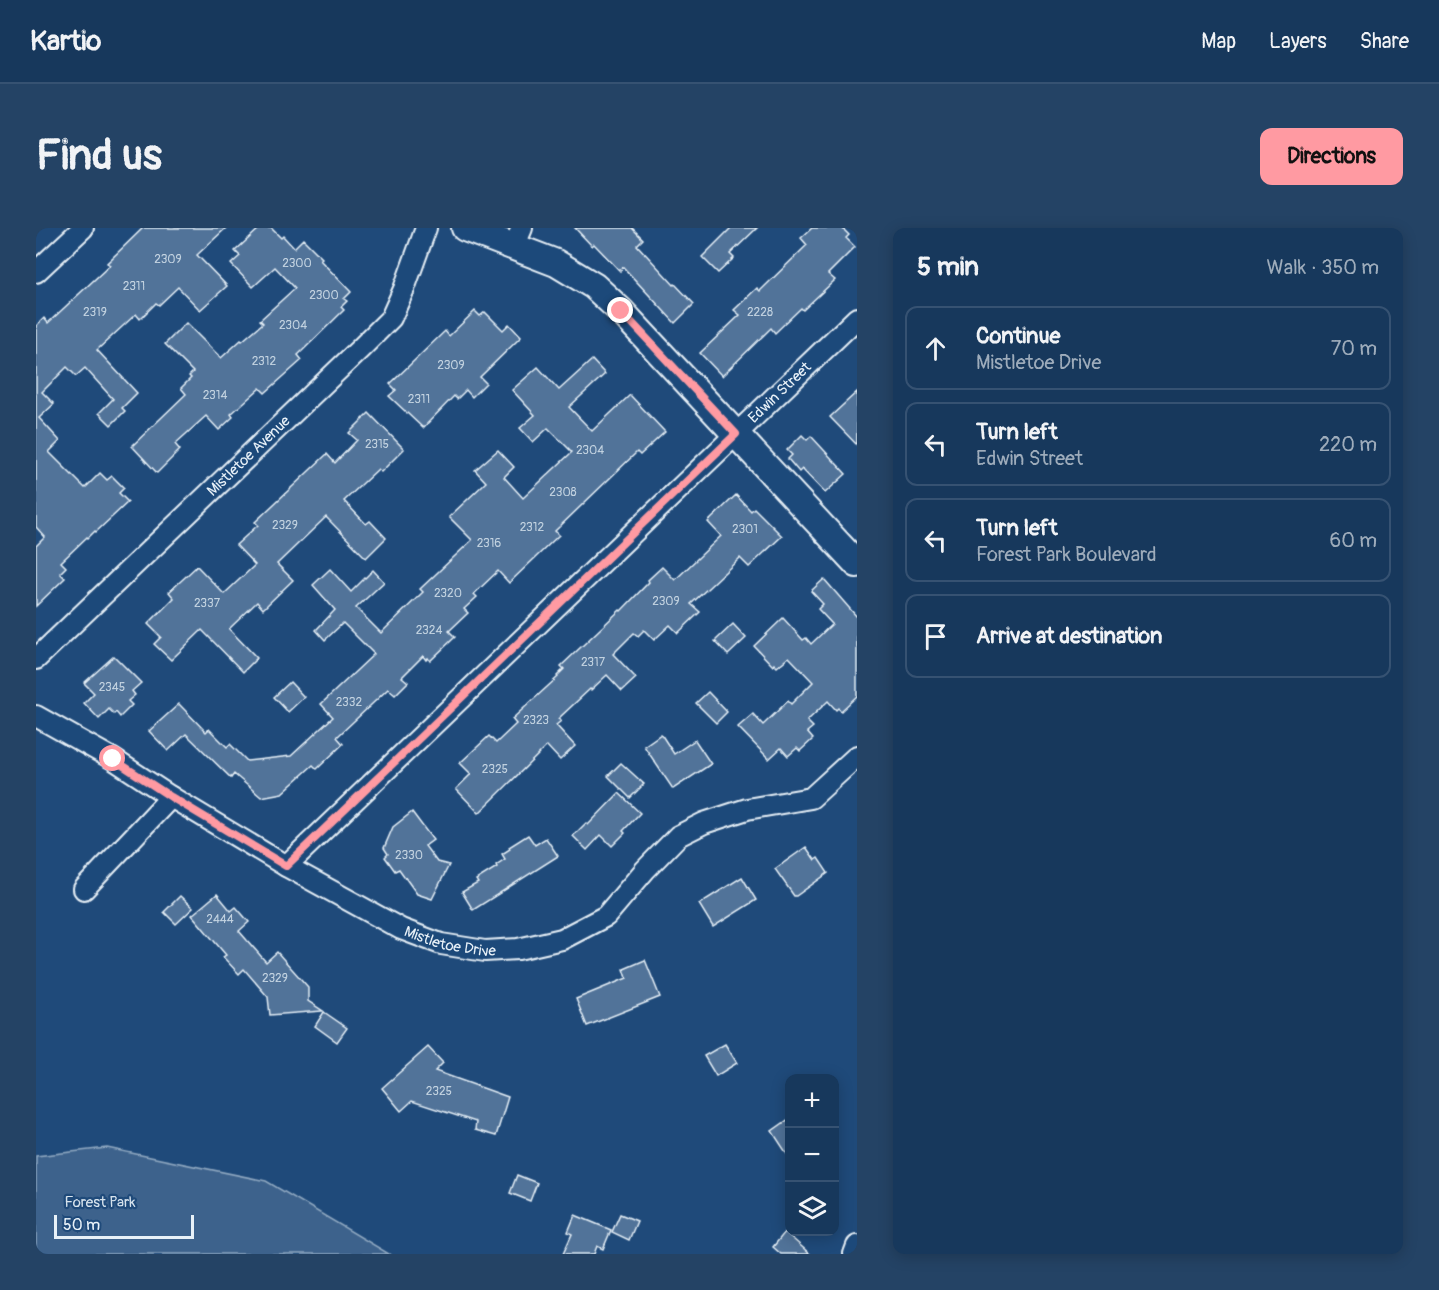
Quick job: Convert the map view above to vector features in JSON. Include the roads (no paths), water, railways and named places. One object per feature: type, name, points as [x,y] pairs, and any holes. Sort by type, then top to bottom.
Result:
[{"type":"main road","points":[[465,228],[518,237],[594,286],[621,311],[857,564]]},
{"type":"street","points":[[36,273],[83,228]]},
{"type":"street","name":"Mistletoe Avenue","points":[[36,659],[391,318],[426,228]]},
{"type":"street","name":"Edwin Street","points":[[286,866],[857,318]]},
{"type":"street","name":"Mistletoe Drive","points":[[36,716],[113,759],[171,797],[286,866],[401,929],[441,944],[485,951],[518,949],[562,939],[606,916],[678,836],[704,823],[747,808],[811,798],[857,756]]},
{"type":"street","points":[[84,889],[171,797]]},
{"type":"street","points":[[854,1254],[857,1246]]},
{"type":"park label","name":"Forest Park","points":[[100,1202]]}]
